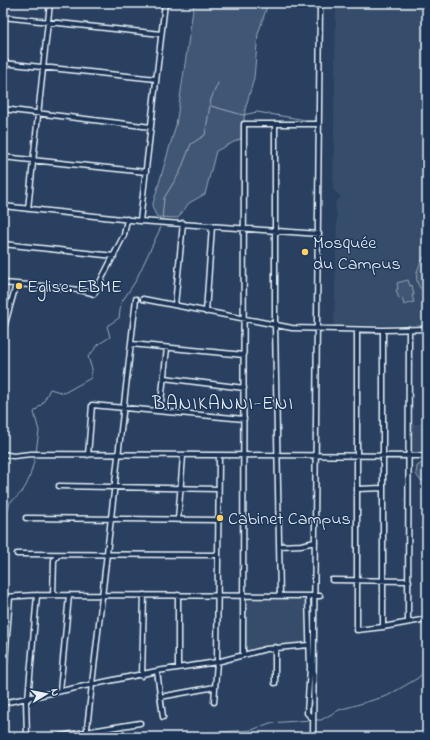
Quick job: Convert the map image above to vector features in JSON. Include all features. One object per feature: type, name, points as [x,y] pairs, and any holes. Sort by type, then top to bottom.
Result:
[{"type":"street","points":[[28,209],[50,3]]},
{"type":"street","points":[[140,221],[164,3]]},
{"type":"street","points":[[313,737],[317,456],[320,3]]},
{"type":"street","points":[[3,17],[161,34]]},
{"type":"street","points":[[3,63],[156,79]]},
{"type":"street","points":[[3,109],[38,112],[151,127]]},
{"type":"street","points":[[243,655],[244,124],[319,124]]},
{"type":"street","points":[[275,124],[276,456],[280,546],[280,596]]},
{"type":"street","points":[[3,157],[146,172]]},
{"type":"street","points":[[3,206],[140,221],[319,234]]},
{"type":"street","points":[[3,283],[89,292],[94,294],[124,235],[127,219]]},
{"type":"street","points":[[175,306],[183,224]]},
{"type":"street","points":[[206,312],[212,226]]},
{"type":"street","points":[[3,244],[114,256]]},
{"type":"street","points":[[3,330],[4,322],[16,285]]},
{"type":"street","points":[[86,737],[136,299]]},
{"type":"street","points":[[143,299],[292,328],[357,330],[427,329]]},
{"type":"street","points":[[408,622],[409,329]]},
{"type":"street","points":[[357,330],[358,630],[427,619]]},
{"type":"street","points":[[382,330],[383,627]]},
{"type":"street","points":[[131,344],[244,356]]},
{"type":"street","points":[[160,411],[167,348]]},
{"type":"street","points":[[164,378],[244,388]]},
{"type":"street","points":[[88,455],[92,405],[244,419]]},
{"type":"street","points":[[3,454],[13,456],[32,454],[183,456],[427,456]]},
{"type":"street","points":[[178,520],[183,456]]},
{"type":"street","points":[[214,702],[217,662],[219,456]]},
{"type":"street","points":[[59,486],[218,489]]},
{"type":"street","points":[[357,489],[383,488]]},
{"type":"street","points":[[26,518],[218,520]]},
{"type":"street","points":[[280,546],[301,545],[315,542]]},
{"type":"street","points":[[17,554],[218,555]]},
{"type":"street","points":[[53,595],[54,560],[58,555]]},
{"type":"street","points":[[332,580],[408,581]]},
{"type":"street","points":[[3,597],[37,595],[320,596]]},
{"type":"street","points":[[27,737],[27,699],[37,595]]},
{"type":"street","points":[[60,692],[68,595]]},
{"type":"street","points":[[142,676],[144,595]]},
{"type":"street","points":[[178,595],[178,668]]},
{"type":"street","points":[[308,596],[309,674],[307,713],[313,719]]},
{"type":"street","points":[[3,686],[10,597]]},
{"type":"street","points":[[3,703],[142,676],[157,671],[217,662],[275,647],[308,645]]},
{"type":"street","points":[[275,647],[275,683]]},
{"type":"street","points":[[157,671],[162,717]]},
{"type":"street","points":[[160,697],[215,687]]},
{"type":"street","points":[[55,737],[140,723]]},
{"type":"shaded area","points":[[194,3],[268,3],[258,34],[254,78],[245,110],[242,138],[216,151],[205,194],[189,203],[178,218],[157,217],[152,207],[176,125]]},
{"type":"shaded area","points":[[336,3],[427,3],[427,325],[334,325],[337,217],[335,202],[341,197],[333,189]]},
{"type":"shaded area","points":[[425,255],[427,255],[427,294],[422,290],[417,281],[417,271]]},
{"type":"shaded area","points":[[408,280],[410,286],[412,285],[414,302],[404,305],[402,298],[399,299],[396,290],[398,289],[397,283]]},
{"type":"shaded area","points":[[412,424],[427,424],[427,454],[412,454]]},
{"type":"shaded area","points":[[427,462],[427,482],[420,480],[416,474],[417,466]]},
{"type":"shaded area","points":[[307,597],[307,644],[276,645],[244,653],[245,598]]},
{"type":"waterway","points":[[162,220],[164,198],[180,172],[191,144],[205,135],[211,99],[218,83]]},
{"type":"waterway","points":[[211,106],[243,115],[257,112],[306,120]]},
{"type":"waterway","points":[[36,452],[39,431],[34,412],[43,403],[50,389],[64,393],[91,378],[92,369],[88,357],[99,344],[110,337],[107,326],[119,318],[121,303],[135,282],[161,227]]},
{"type":"waterway","points":[[3,529],[10,502],[22,492],[28,482],[36,455]]},
{"type":"waterway","points":[[314,720],[321,720],[339,710],[387,696],[418,678],[427,668]]},
{"type":"waterway","points":[[198,737],[218,732],[252,730],[270,723],[311,720]]},
{"type":"place","name":"Mosquée du Campus","points":[[305,252]]},
{"type":"place","name":"Eglise. EBME","points":[[19,286]]},
{"type":"place","name":"Cabinet Campus","points":[[220,518]]},
{"type":"district","name":"BANIKANNI-ENI","points":[[223,402]]}]
